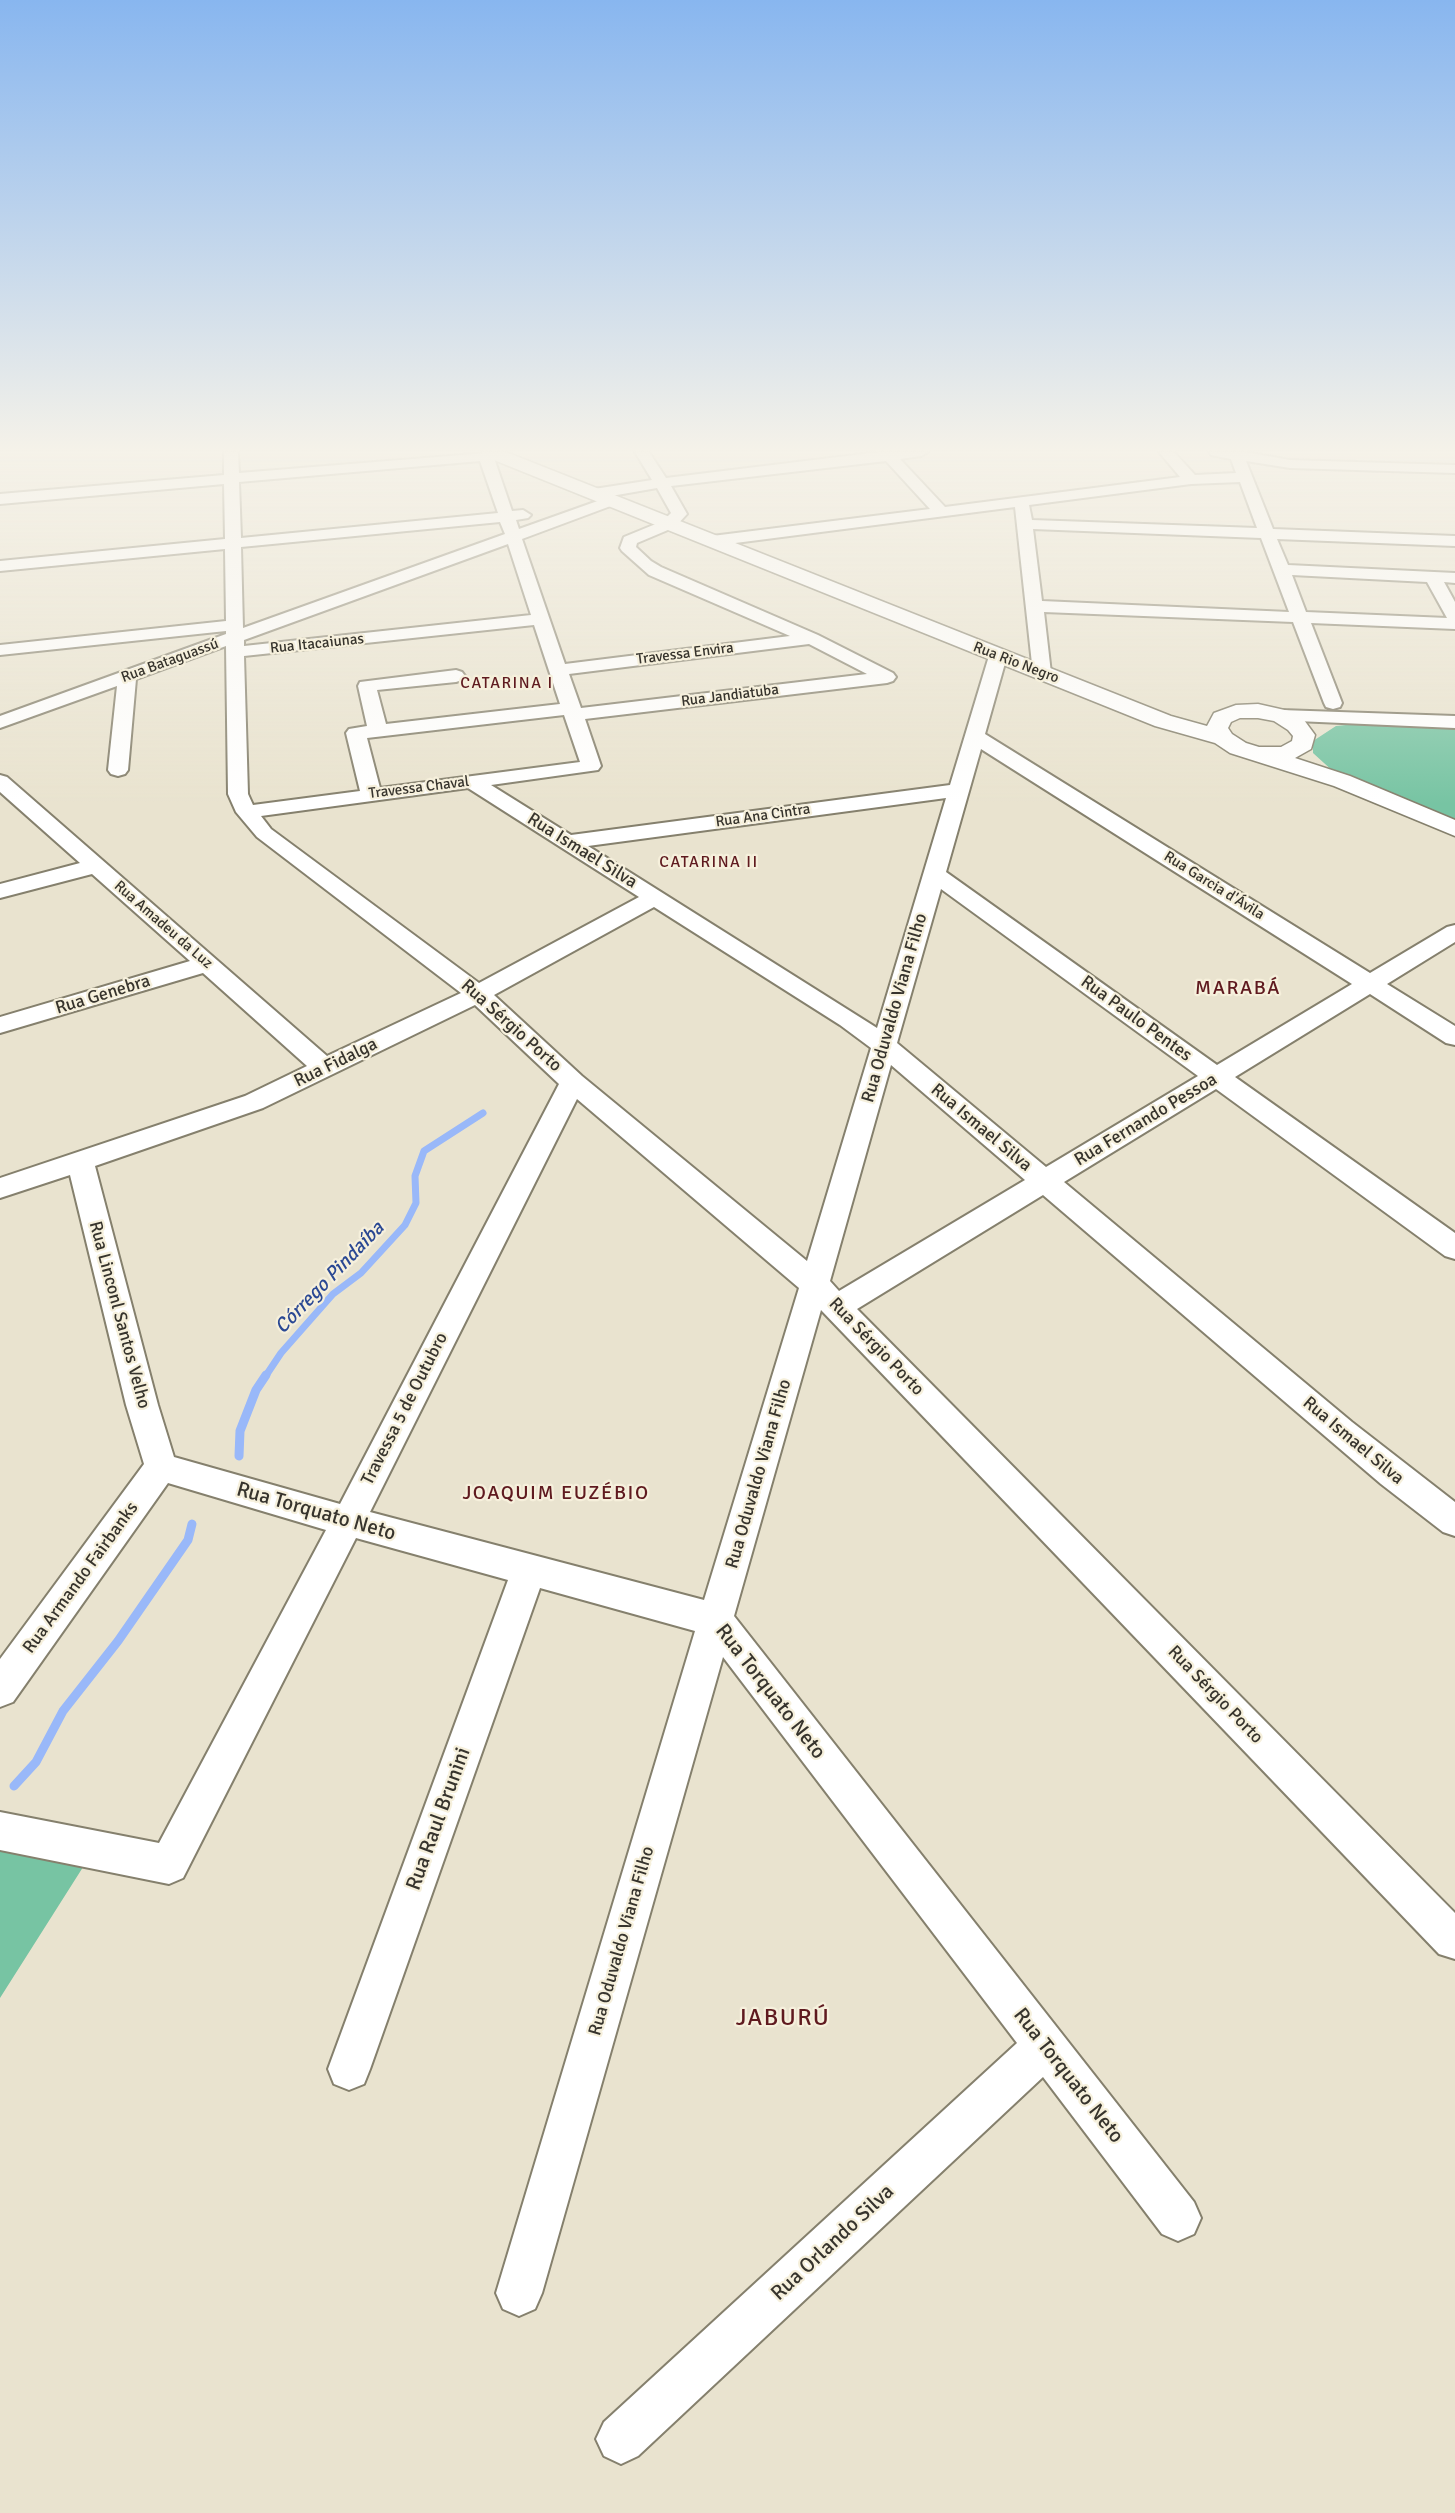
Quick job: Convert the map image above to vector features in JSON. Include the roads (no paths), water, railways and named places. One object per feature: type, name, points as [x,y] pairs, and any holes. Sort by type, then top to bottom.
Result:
[{"type":"main road","name":"Rua Rio Negro","points":[[782,569],[1163,721],[1222,738],[1238,748],[1258,754]]},
{"type":"main road","name":"Rua Rio Negro","points":[[1107,698],[1158,709],[1258,711],[1281,716]]},
{"type":"main road","points":[[1222,738],[1217,728],[1222,718],[1236,712]]},
{"type":"main road","points":[[1281,716],[1296,725],[1303,740],[1305,754],[1342,781]]},
{"type":"main road","points":[[1258,754],[1286,754],[1303,740]]},
{"type":"main road","points":[[1258,754],[1342,781],[1455,829]]},
{"type":"street","points":[[234,569],[238,794],[246,812]]},
{"type":"street","name":"Rua Bataguassú","points":[[0,722],[422,569]]},
{"type":"street","points":[[524,569],[573,712]]},
{"type":"street","points":[[653,569],[812,639]]},
{"type":"street","points":[[1031,569],[1042,673]]},
{"type":"street","points":[[1333,703],[1281,570],[1455,578]]},
{"type":"street","points":[[1433,577],[1455,617]]},
{"type":"street","points":[[1035,606],[1455,624]]},
{"type":"street","points":[[760,616],[779,643]]},
{"type":"street","name":"Rua Itacaiunas","points":[[235,638],[541,619]]},
{"type":"street","points":[[0,650],[235,638]]},
{"type":"street","name":"Travessa Envira","points":[[559,670],[812,639]]},
{"type":"street","name":"Rua Jandiatuba","points":[[371,794],[356,733],[573,712],[887,677],[812,639]]},
{"type":"street","name":"Rua Oduvaldo Viana Filho","points":[[519,2293],[716,1620],[826,1296],[884,1045],[998,656]]},
{"type":"street","points":[[118,770],[127,676]]},
{"type":"street","points":[[378,730],[367,686],[456,676]]},
{"type":"street","name":"Travessa Chaval","points":[[246,812],[591,766],[573,712]]},
{"type":"street","points":[[1281,716],[1455,722]]},
{"type":"street","points":[[1303,740],[1306,731],[1328,722],[1373,718]]},
{"type":"street","name":"Rua Garcia d'Ávila","points":[[974,736],[1455,1037]]},
{"type":"street","name":"Rua Amadeu da Luz","points":[[0,781],[326,1069]]},
{"type":"street","name":"Rua Ismael Silva","points":[[472,782],[849,1020],[884,1045],[1392,1474],[1455,1521]]},
{"type":"street","name":"Rua Ana Cintra","points":[[568,842],[958,790]]},
{"type":"street","name":"Rua Sérgio Porto","points":[[246,812],[264,832],[478,994],[573,1082],[826,1296],[1453,1940]]},
{"type":"street","points":[[0,891],[96,866]]},
{"type":"street","name":"Rua Paulo Pentes","points":[[934,874],[1455,1248]]},
{"type":"street","name":"Rua Fidalga","points":[[0,1188],[254,1102],[478,994],[655,897]]},
{"type":"street","name":"Rua Fernando Pessoa","points":[[826,1296],[1045,1181],[1455,932]]},
{"type":"street","name":"Rua Genebra","points":[[0,1025],[207,964]]},
{"type":"street","name":"Travessa 5 de Outubro","points":[[0,1831],[169,1864],[573,1082]]},
{"type":"street","name":"Rua Linconl Santos Velho","points":[[80,1162],[142,1405],[161,1467]]},
{"type":"street","name":"Rua Torquato Neto","points":[[161,1467],[348,1521],[716,1620],[1178,2218]]},
{"type":"street","name":"Rua Armando Fairbanks","points":[[0,1689],[161,1467]]},
{"type":"street","name":"Rua Raul Brunini","points":[[349,2068],[529,1570]]},
{"type":"street","name":"Rua Orlando Silva","points":[[621,2439],[1045,2046]]},
{"type":"waterway","name":"Córrego Pindaíba","points":[[265,1377],[281,1353],[333,1294],[361,1273],[405,1225],[416,1203],[415,1176],[424,1151],[483,1113]]},
{"type":"waterway","name":"Córrego Pindaíba","points":[[239,1456],[240,1431],[256,1390],[266,1375]]},
{"type":"waterway","name":"Córrego Pindaíba","points":[[14,1786],[36,1762],[63,1711],[118,1641],[188,1540],[192,1524]]},
{"type":"district","name":"CATARINA I","points":[[507,684]]},
{"type":"district","name":"CATARINA II","points":[[709,863]]},
{"type":"district","name":"MARABÁ","points":[[1238,989]]},
{"type":"district","name":"JOAQUIM EUZÉBIO","points":[[556,1494]]},
{"type":"district","name":"JABURÚ","points":[[783,2019]]}]
